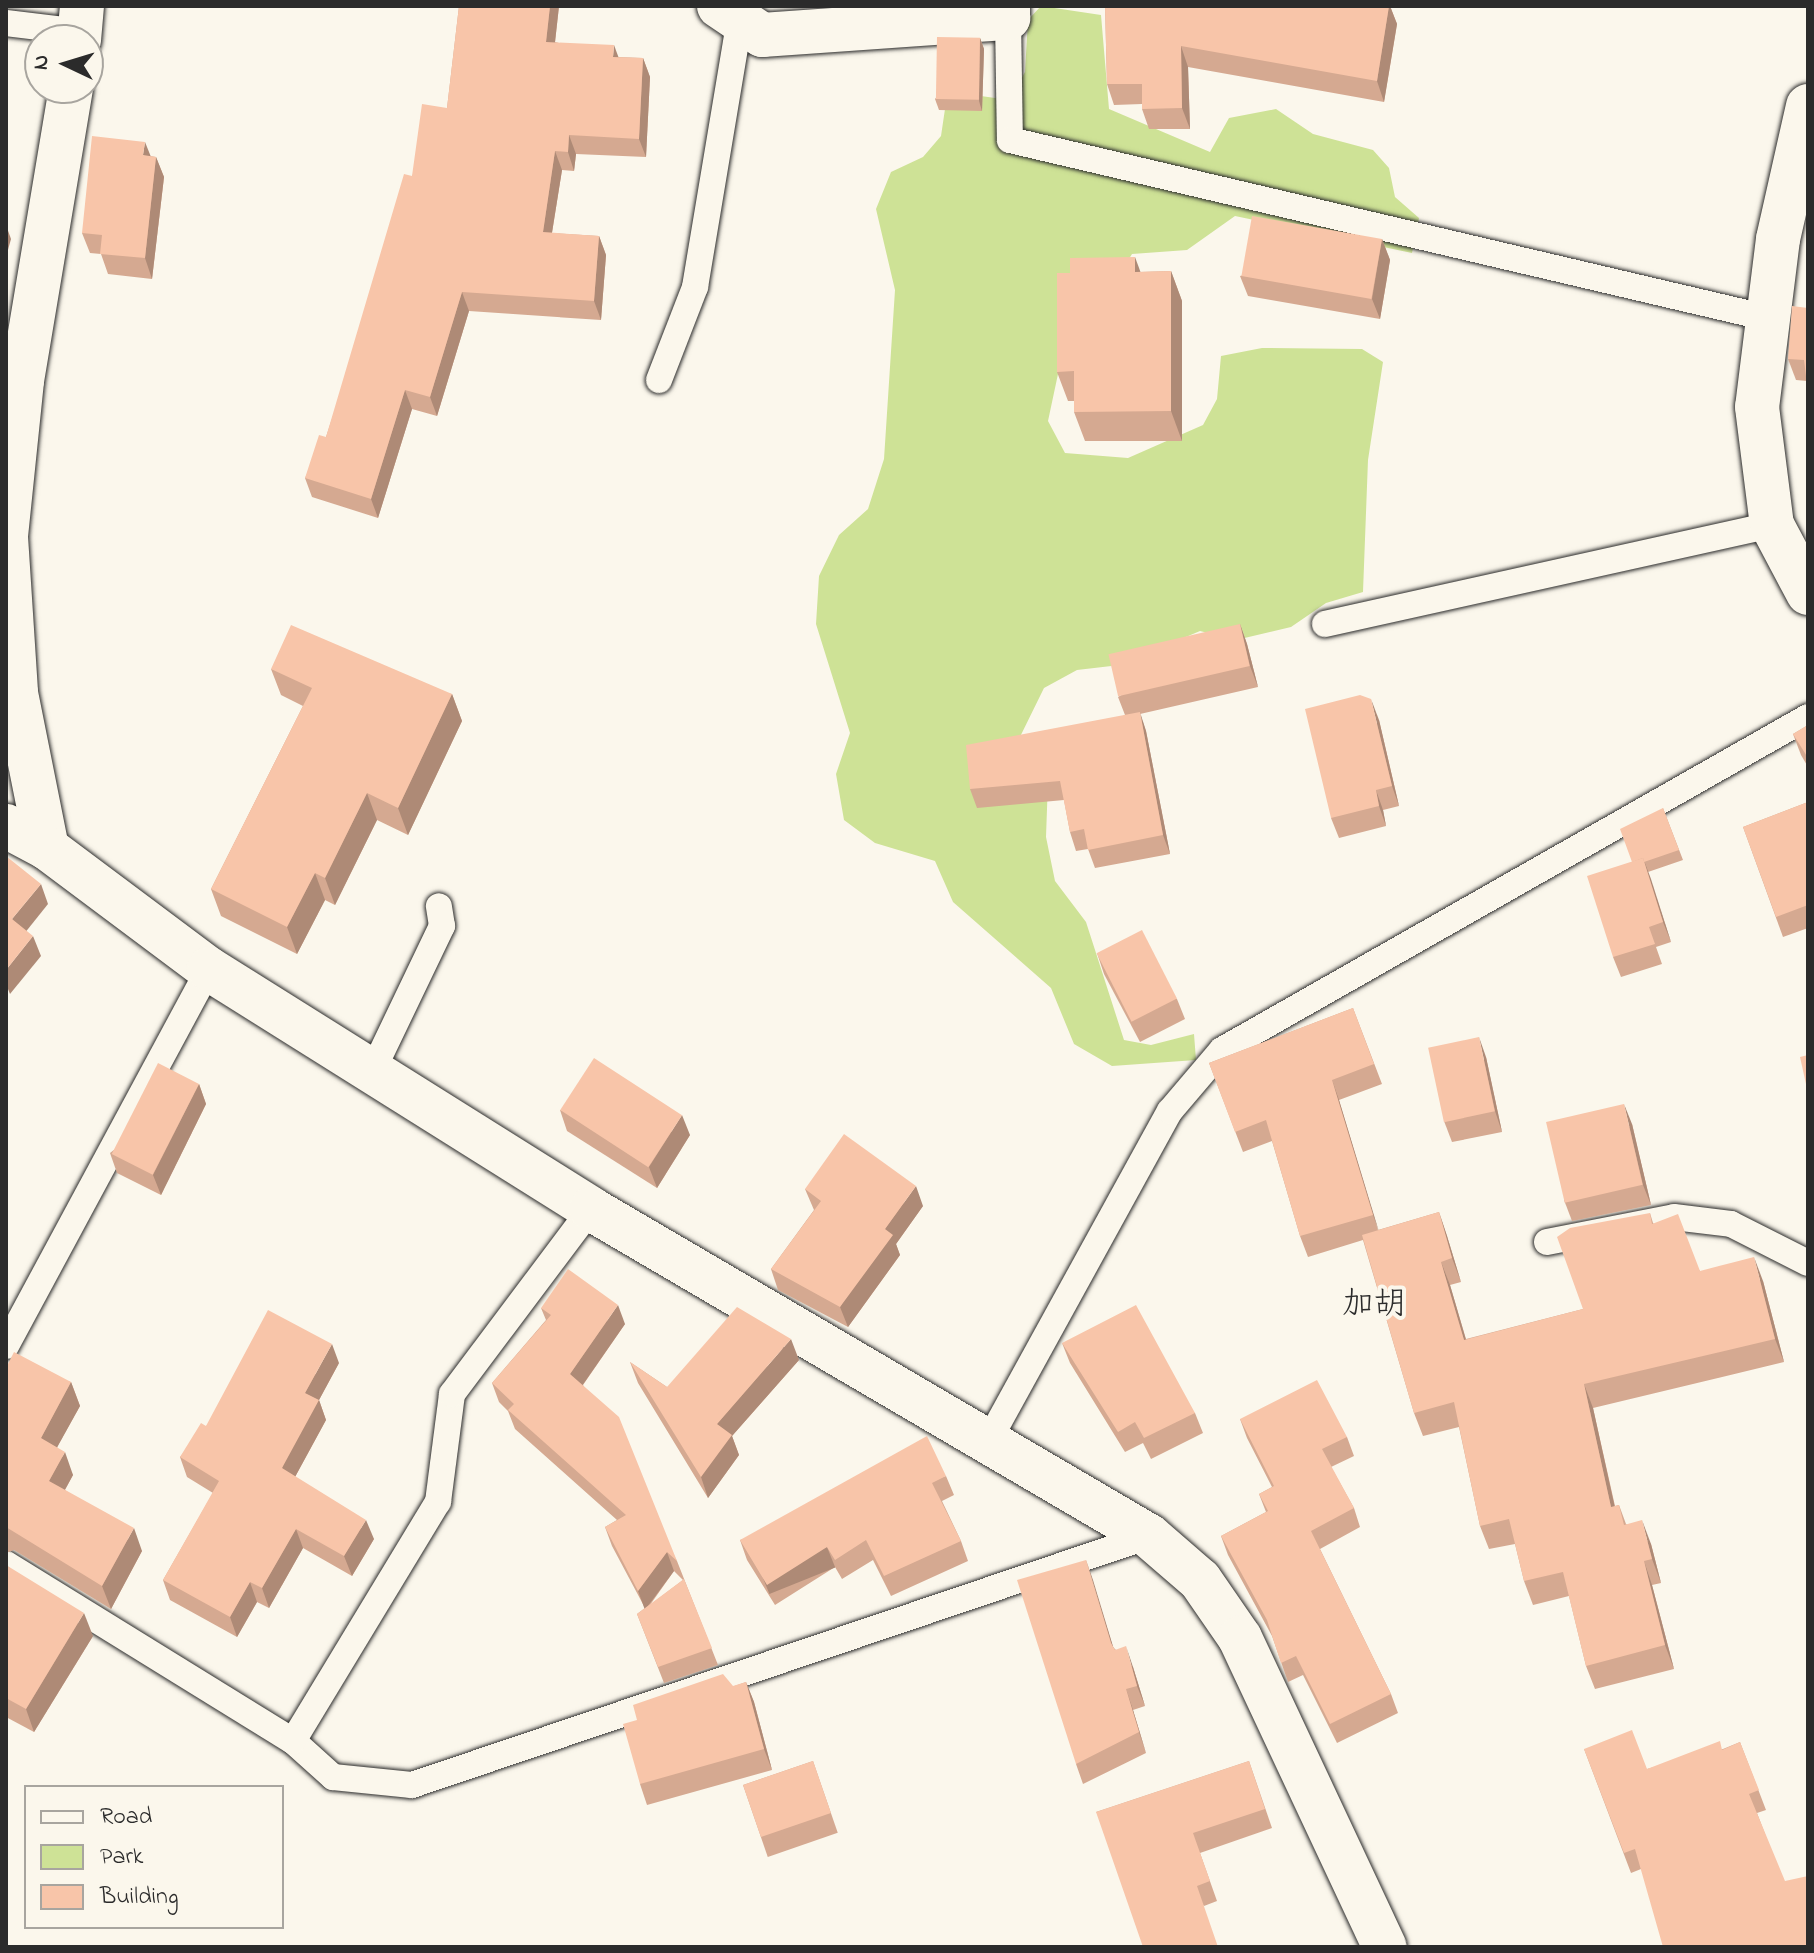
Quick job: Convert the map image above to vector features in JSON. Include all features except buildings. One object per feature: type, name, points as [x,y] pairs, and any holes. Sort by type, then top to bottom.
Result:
[{"type":"street","points":[[729,15],[762,35],[1008,12]]},
{"type":"street","points":[[47,848],[16,693],[6,537],[14,387],[68,104]]},
{"type":"street","points":[[1808,106],[1768,318],[1757,407],[1772,525],[1808,593]]},
{"type":"street","points":[[6,826],[47,848],[209,969],[591,1209],[990,1438],[1149,1536],[1200,1580],[1240,1638],[1385,1947]]},
{"type":"lane","points":[[1008,12],[1010,140],[1768,318]]},
{"type":"lane","points":[[659,380],[695,287],[729,15]]},
{"type":"lane","points":[[6,23],[31,24]]},
{"type":"lane","points":[[1325,624],[1772,525]]},
{"type":"lane","points":[[990,1438],[1170,1111],[1222,1050],[1808,717]]},
{"type":"lane","points":[[373,1070],[442,926],[439,906]]},
{"type":"lane","points":[[6,1346],[209,969]]},
{"type":"lane","points":[[293,1741],[438,1502],[452,1394],[591,1209]]},
{"type":"lane","points":[[1547,1242],[1674,1217],[1731,1224],[1808,1263]]},
{"type":"lane","points":[[6,1564],[293,1741],[333,1777],[412,1785],[1149,1536]]},
{"type":"green space","points":[[1041,6],[1101,15],[1109,109],[1210,152],[1229,118],[1276,109],[1313,134],[1373,150],[1389,168],[1395,197],[1419,218],[1412,253],[1235,216],[1187,250],[1132,254],[1058,374],[1048,421],[1065,453],[1128,458],[1203,425],[1217,399],[1221,356],[1262,348],[1362,349],[1383,362],[1368,460],[1363,592],[1326,603],[1291,627],[1236,640],[1200,631],[1120,665],[1077,670],[1044,688],[1015,747],[1048,781],[1046,837],[1055,881],[1086,922],[1124,1040],[1151,1045],[1194,1034],[1196,1060],[1112,1066],[1074,1044],[1051,988],[953,902],[935,861],[875,843],[844,820],[836,774],[850,733],[816,624],[819,576],[839,535],[868,509],[884,459],[895,290],[876,209],[891,172],[923,157],[941,136],[945,109],[960,93],[1009,100],[1025,72],[1028,20]]},
{"type":"district","name":"加胡","points":[[1374,1306]]}]
